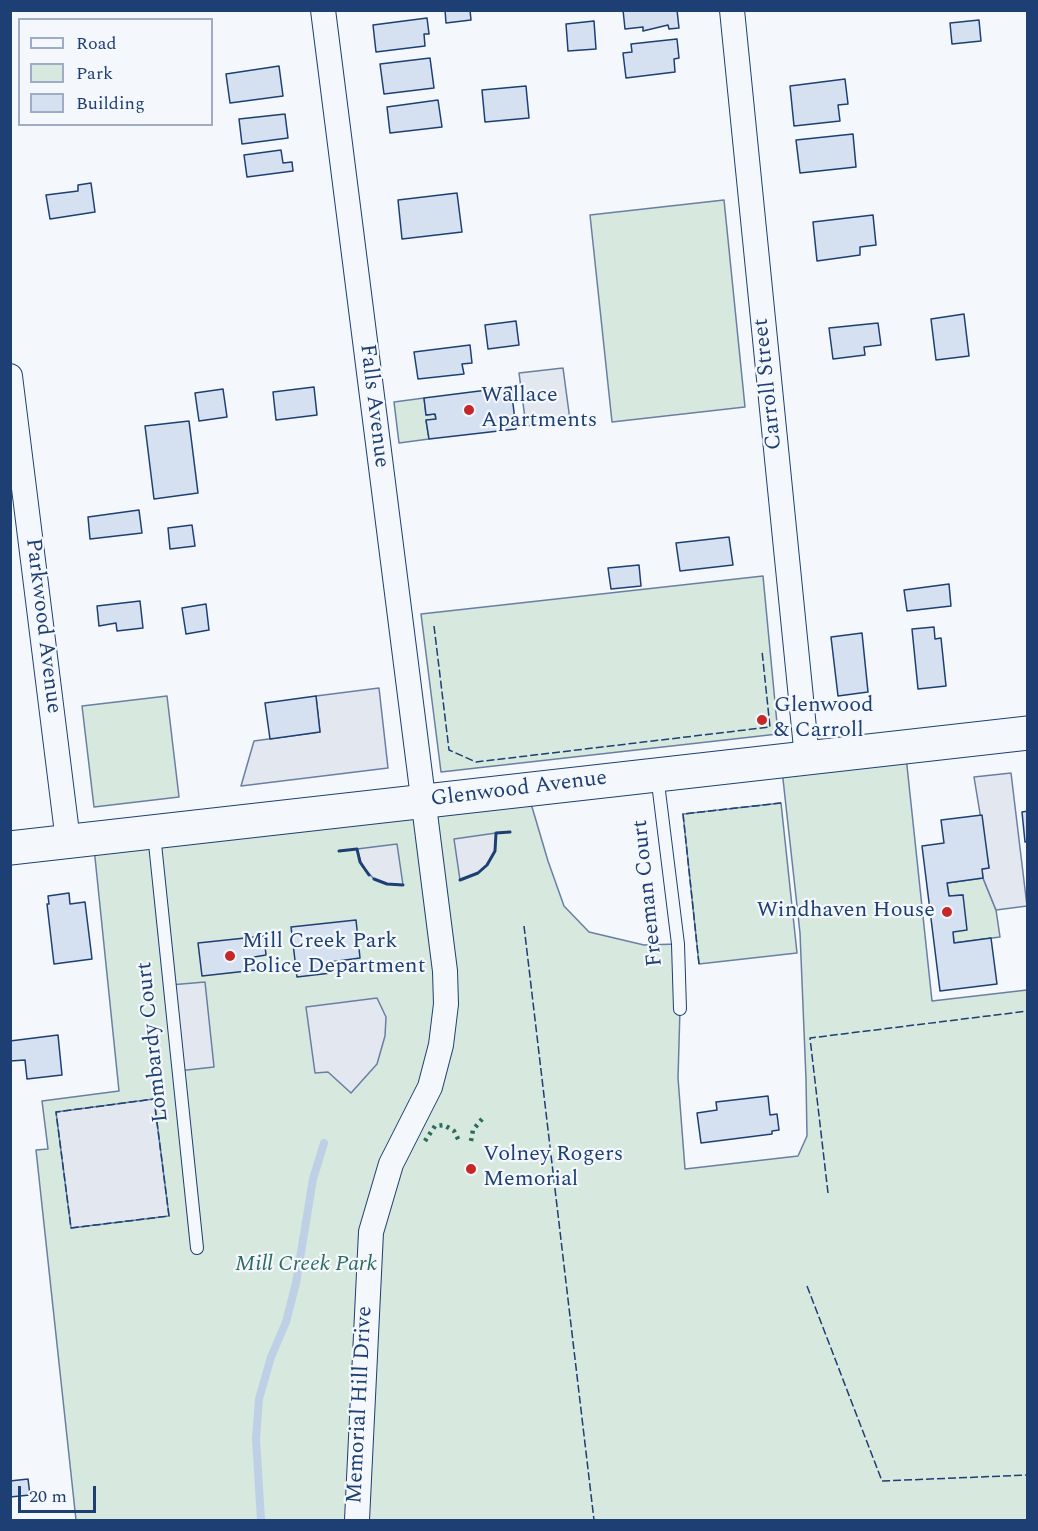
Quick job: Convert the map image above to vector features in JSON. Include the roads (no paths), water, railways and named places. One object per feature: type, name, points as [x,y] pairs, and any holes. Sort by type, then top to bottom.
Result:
[{"type":"main road","name":"Glenwood Avenue","points":[[10,848],[1028,734]]},
{"type":"street","name":"Falls Avenue","points":[[323,10],[424,801]]},
{"type":"street","name":"Carroll Street","points":[[732,10],[807,758]]},
{"type":"street","name":"Parkwood Avenue","points":[[10,376],[68,841]]},
{"type":"street","name":"Memorial Hill Drive","points":[[357,1521],[371,1232],[391,1164],[430,1087],[441,1045],[446,1004],[445,971],[424,801]]},
{"type":"lane","name":"Freeman Court","points":[[657,774],[678,944],[680,1009]]},
{"type":"lane","name":"Lombardy Court","points":[[154,833],[197,1248]]},
{"type":"waterway","points":[[261,1520],[256,1439],[259,1399],[271,1357],[286,1322],[296,1283],[313,1179],[324,1143]]},
{"type":"place","name":"Wallace Apartments","points":[[469,410]]},
{"type":"place","name":"Glenwood & Carroll","points":[[762,720]]},
{"type":"place","name":"Windhaven House","points":[[947,912]]},
{"type":"place","name":"Mill Creek Park Police Department","points":[[230,956]]},
{"type":"place","name":"Volney Rogers Memorial","points":[[471,1169]]},
{"type":"park label","name":"Mill Creek Park","points":[[306,1266]]}]
